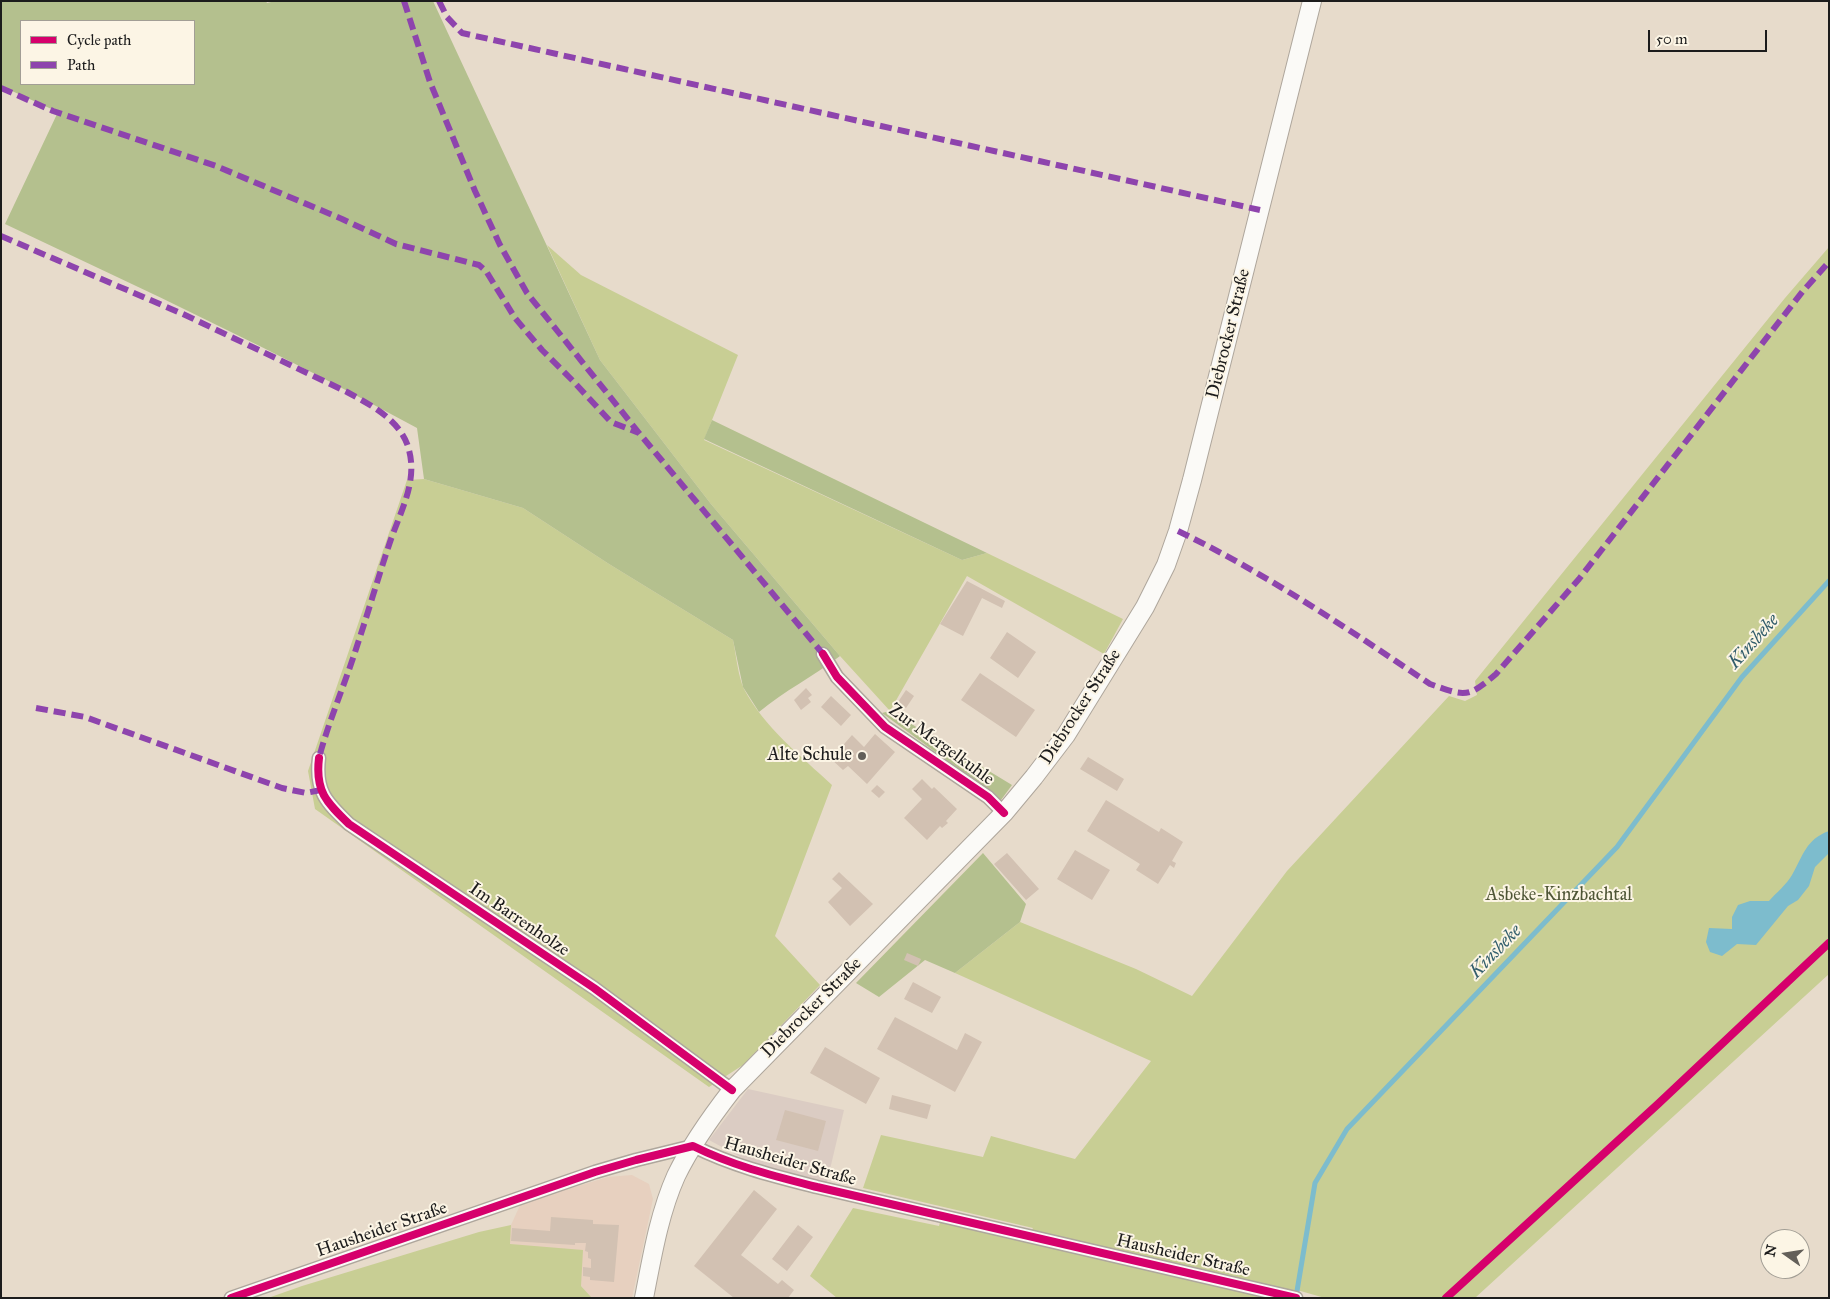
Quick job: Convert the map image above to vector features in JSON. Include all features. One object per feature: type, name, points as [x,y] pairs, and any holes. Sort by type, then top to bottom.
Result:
[{"type":"main road","name":"Diebrocker Straße","points":[[644,1298],[666,1203],[676,1177],[708,1121],[732,1090],[1004,813],[1034,777],[1066,734],[1144,607],[1166,565],[1178,531],[1195,470],[1312,1]]},
{"type":"street","name":"Zur Mergelkuhle","points":[[823,654],[837,677],[885,727],[988,797],[1004,813]]},
{"type":"street","name":"Im Barrenholze","points":[[319,758],[318,782],[325,800],[349,824],[594,988],[732,1090]]},
{"type":"street","name":"Hausheider Straße","points":[[231,1298],[595,1172],[693,1146],[719,1159],[742,1167],[798,1182],[1296,1298]]},
{"type":"shaded area","points":[[748,1089],[844,1110],[827,1182],[759,1167],[709,1140]]},
{"type":"shaded area","points":[[632,1175],[649,1184],[653,1199],[632,1298],[592,1298],[581,1286],[509,1244],[511,1225],[521,1203],[608,1177]]},
{"type":"green space","points":[[1,1],[266,1],[267,3],[275,1],[433,1],[600,360],[711,504],[840,656],[759,712],[743,687],[733,640],[609,564],[523,508],[424,479],[417,428],[264,348],[5,224],[58,112],[1,86]]},
{"type":"green space","points":[[547,245],[581,275],[738,355],[704,440],[962,560],[987,553],[1123,619],[1104,654],[967,576],[890,711],[840,656],[711,504],[600,360]]},
{"type":"green space","name":"Asbeke-Kinzbachtal","points":[[1829,247],[1829,974],[1475,1298],[1325,1298],[1297,1290],[1296,1298],[837,1298],[810,1276],[853,1208],[939,1226],[940,1222],[1029,1236],[1033,1228],[863,1188],[881,1135],[983,1157],[991,1136],[1075,1159],[1151,1061],[955,973],[1020,922],[1136,969],[1192,996],[1287,871],[1449,696],[1465,701],[1477,695],[1475,681],[1785,298]]},
{"type":"green space","points":[[712,420],[987,553],[962,560],[704,439]]},
{"type":"green space","points":[[424,479],[523,508],[609,564],[733,640],[742,684],[752,703],[772,728],[832,785],[775,936],[820,985],[743,1065],[709,1087],[315,809],[308,771],[407,480]]},
{"type":"green space","points":[[890,711],[1012,785],[1001,800],[882,713]]},
{"type":"green space","points":[[983,853],[1026,904],[1020,922],[955,973],[925,960],[879,997],[856,983]]},
{"type":"green space","points":[[511,1225],[510,1244],[583,1250],[581,1286],[592,1298],[268,1298],[479,1232]]},
{"type":"water","points":[[1829,831],[1829,853],[1815,867],[1809,886],[1798,900],[1788,906],[1756,945],[1737,944],[1722,956],[1710,952],[1706,942],[1709,928],[1732,929],[1732,917],[1738,905],[1750,901],[1769,901],[1790,878],[1810,843],[1821,834]]},
{"type":"building","points":[[967,581],[1005,601],[1002,608],[982,598],[963,636],[940,624]]},
{"type":"building","points":[[1007,632],[1036,652],[1018,678],[990,658]]},
{"type":"building","points":[[980,673],[1035,710],[1016,737],[961,700]]},
{"type":"building","points":[[806,688],[812,695],[808,698],[811,702],[801,710],[794,700]]},
{"type":"building","points":[[906,690],[914,696],[906,708],[898,702]]},
{"type":"building","points":[[831,696],[851,715],[841,726],[821,707]]},
{"type":"building","name":"Alte Schule","points":[[875,734],[895,752],[867,784],[848,766],[843,770],[831,759],[852,735],[864,747]]},
{"type":"building","points":[[1088,757],[1124,779],[1117,791],[1080,769]]},
{"type":"building","points":[[922,779],[932,789],[934,787],[957,809],[946,821],[948,823],[942,828],[940,826],[927,840],[904,818],[922,799],[912,789]]},
{"type":"building","points":[[877,785],[885,792],[879,798],[871,791]]},
{"type":"building","points":[[1106,800],[1159,832],[1161,828],[1183,842],[1172,861],[1176,863],[1174,868],[1170,865],[1158,884],[1136,870],[1140,864],[1087,831]]},
{"type":"building","points":[[1075,850],[1110,870],[1092,900],[1057,879]]},
{"type":"building","points":[[1007,853],[1039,889],[1026,900],[994,864]]},
{"type":"building","points":[[839,872],[873,904],[850,926],[828,902],[842,888],[832,879]]},
{"type":"building","points":[[907,953],[921,959],[918,966],[904,960]]},
{"type":"building","points":[[913,982],[941,997],[932,1013],[904,999]]},
{"type":"building","points":[[895,1017],[957,1050],[965,1033],[982,1042],[955,1092],[877,1049]]},
{"type":"building","points":[[825,1047],[880,1078],[866,1104],[810,1073]]},
{"type":"building","points":[[892,1095],[931,1105],[927,1119],[889,1109]]},
{"type":"building","points":[[785,1110],[826,1121],[818,1151],[776,1140]]},
{"type":"building","points":[[754,1190],[777,1209],[741,1255],[778,1284],[782,1280],[794,1290],[788,1298],[734,1298],[694,1266]]},
{"type":"building","points":[[551,1217],[593,1220],[593,1224],[619,1225],[614,1282],[590,1280],[590,1277],[583,1276],[583,1267],[591,1268],[591,1259],[588,1258],[588,1252],[585,1251],[586,1243],[575,1243],[575,1245],[511,1241],[512,1228],[550,1231]]},
{"type":"building","points":[[798,1225],[813,1237],[787,1271],[772,1259]]},
{"type":"waterway","name":"Kinsbeke","points":[[1296,1297],[1315,1183],[1347,1129],[1617,847],[1742,677],[1829,581]]},
{"type":"marked path","points":[[404,1],[430,82],[475,191],[500,245],[527,293],[639,433],[823,654]]},
{"type":"marked path","points":[[439,1],[447,17],[462,33],[1260,210]]},
{"type":"marked path","points":[[1,88],[53,111],[216,166],[396,244],[479,265],[486,271],[515,318],[542,350],[611,422],[639,433]]},
{"type":"marked path","points":[[1,236],[183,314],[347,392],[375,408],[393,422],[400,431],[409,450],[411,462],[409,486],[319,758]]},
{"type":"marked path","points":[[1178,531],[1275,584],[1430,684],[1459,693],[1472,691],[1496,674],[1579,579],[1803,291],[1829,262]]},
{"type":"marked path","points":[[36,708],[85,717],[282,788],[306,793],[321,790]]},
{"type":"cycle path","points":[[823,654],[837,677],[885,727],[988,797],[1004,813]]},
{"type":"cycle path","points":[[319,758],[319,779],[324,795],[334,809],[349,824],[594,988],[732,1090]]},
{"type":"cycle path","points":[[1446,1298],[1658,1104],[1829,943]]},
{"type":"cycle path","points":[[231,1298],[595,1172],[693,1146],[738,1165],[817,1187],[1296,1298]]},
{"type":"place","name":"Alte Schule","points":[[862,756]]}]
